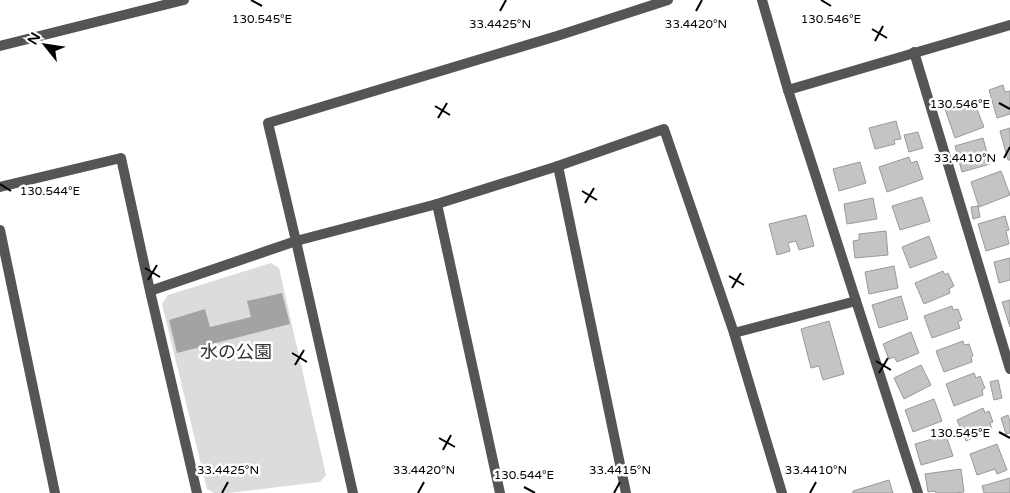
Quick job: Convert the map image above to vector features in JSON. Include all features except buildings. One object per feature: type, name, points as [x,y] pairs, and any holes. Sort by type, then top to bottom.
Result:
[{"type":"street","points":[[0,46],[184,0]]},
{"type":"street","points":[[352,493],[268,123],[547,39],[668,0]]},
{"type":"street","points":[[762,0],[788,90],[918,493]]},
{"type":"street","points":[[788,90],[1010,25]]},
{"type":"street","points":[[914,52],[1010,369]]},
{"type":"street","points":[[150,291],[296,241],[437,204],[558,166],[664,129],[734,333],[782,493]]},
{"type":"street","points":[[0,187],[121,158],[150,291],[198,493]]},
{"type":"street","points":[[558,166],[626,493]]},
{"type":"street","points":[[437,204],[500,493]]},
{"type":"street","points":[[0,230],[55,493]]},
{"type":"street","points":[[734,333],[856,301]]},
{"type":"green space","name":"水の公園","points":[[271,263],[279,268],[326,475],[320,482],[214,493],[207,489],[162,304],[168,295]]},
{"type":"shaded area","points":[[282,293],[290,324],[177,353],[169,320],[205,309],[210,327],[251,317],[247,301]]}]
